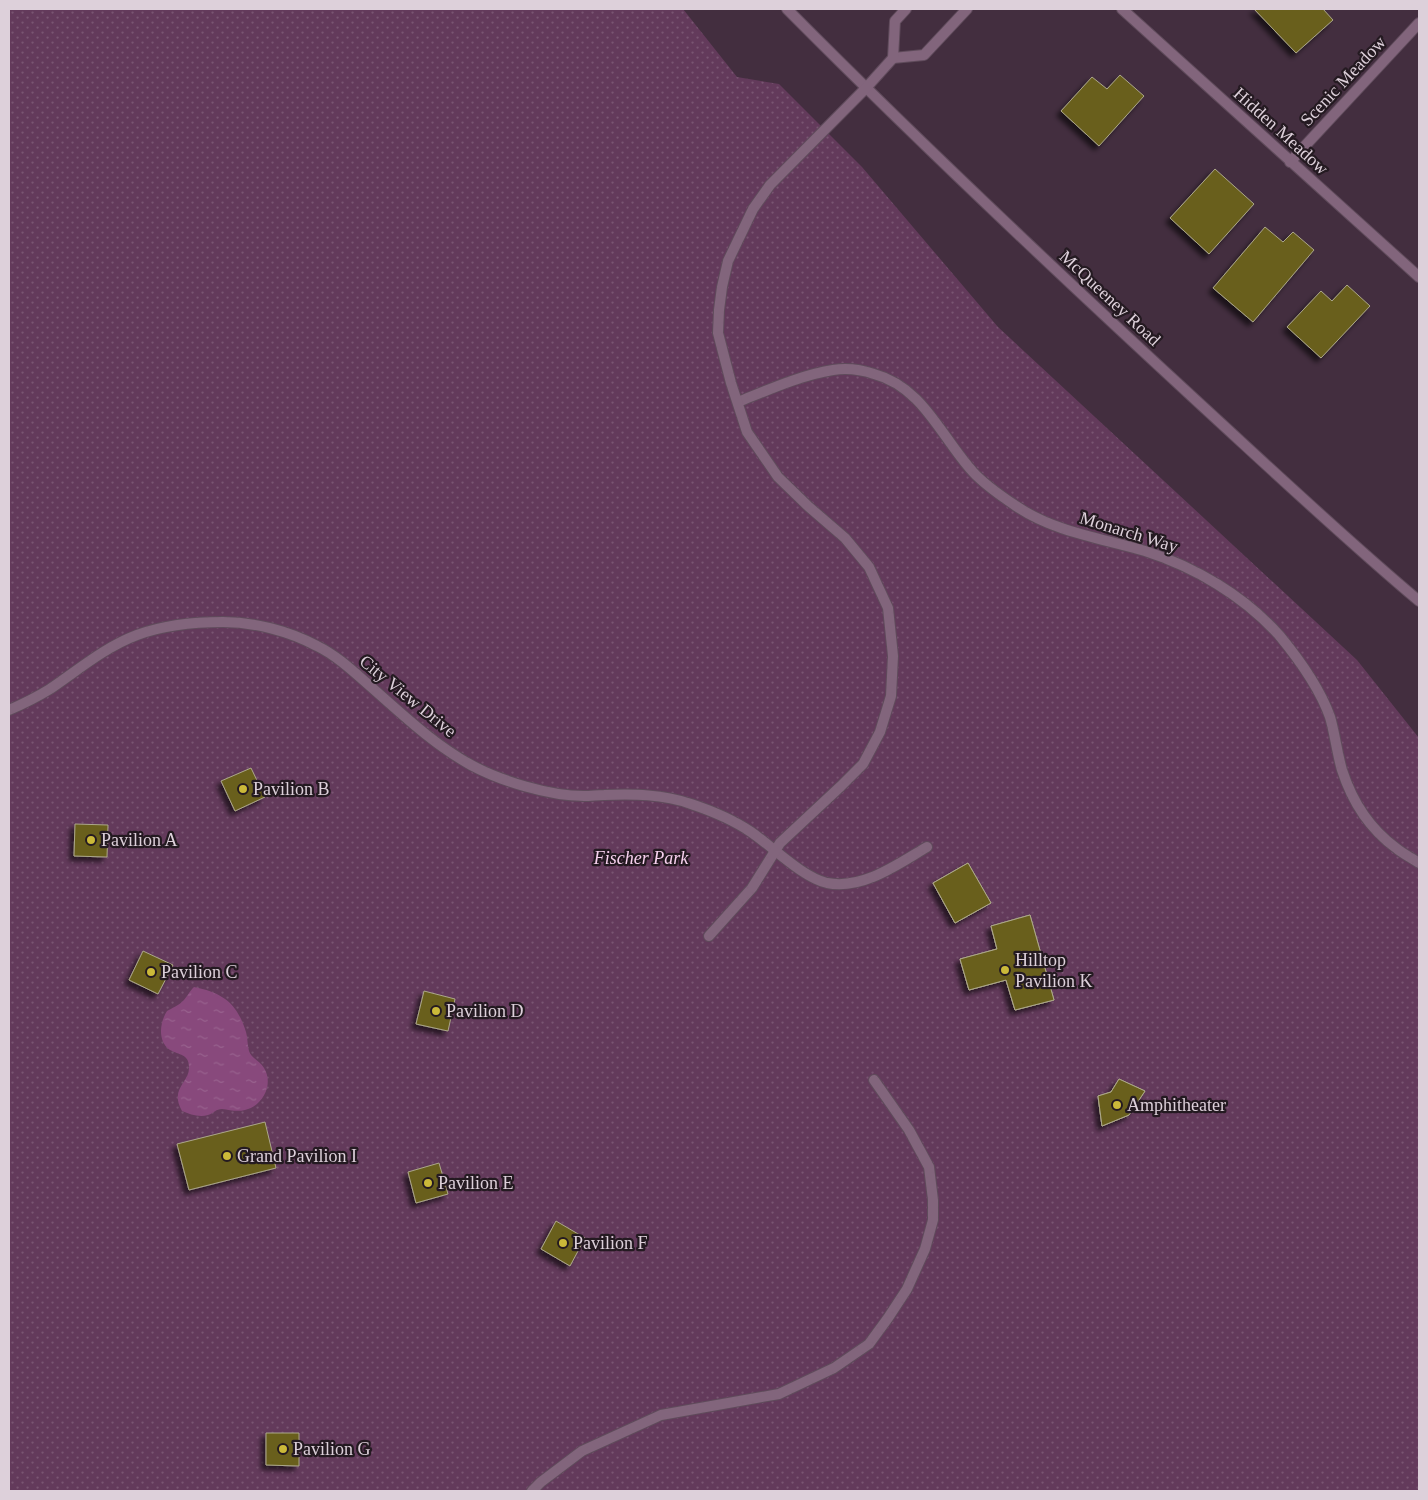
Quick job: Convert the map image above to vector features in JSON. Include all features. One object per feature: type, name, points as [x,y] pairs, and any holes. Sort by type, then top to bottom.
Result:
[{"type":"street","name":"McQueeney Road","points":[[787,9],[866,88],[1084,297],[1370,559],[1419,601]]},
{"type":"street","points":[[709,936],[752,888],[780,843],[863,764],[880,732],[891,696],[893,656],[888,608],[869,567],[846,538],[778,477],[747,432],[731,383],[718,333],[722,287],[728,261],[750,216],[770,185],[866,88],[892,58],[895,21],[906,9]]},
{"type":"street","points":[[892,58],[924,55],[967,9]]},
{"type":"street","name":"Hidden Meadow","points":[[1122,9],[1419,277]]},
{"type":"street","name":"Scenic Meadow","points":[[1290,162],[1419,23]]},
{"type":"street","name":"Monarch Way","points":[[738,402],[790,382],[835,370],[854,370],[876,374],[907,390],[921,403],[973,473],[1017,507],[1046,522],[1078,534],[1137,549],[1178,563],[1231,593],[1254,611],[1279,636],[1299,662],[1316,689],[1330,717],[1342,769],[1350,793],[1361,811],[1378,832],[1396,849],[1419,863]]},
{"type":"street","name":"City View Drive","points":[[9,710],[47,690],[107,650],[137,636],[164,628],[193,623],[225,622],[256,625],[286,633],[318,646],[350,669],[431,739],[472,765],[512,782],[547,792],[583,796],[651,795],[688,803],[720,814],[736,822],[813,877],[828,883],[860,881],[881,874],[927,847]]},
{"type":"street","points":[[532,1491],[582,1451],[661,1415],[779,1394],[834,1368],[868,1344],[907,1290],[925,1249],[933,1220],[933,1200],[929,1167],[909,1130],[874,1080]]},
{"type":"green space","name":"Fischer Park","points":[[9,9],[683,9],[737,77],[779,84],[862,167],[998,327],[1357,660],[1419,738],[1419,1491],[9,1491]]},
{"type":"water","points":[[194,987],[213,992],[228,1001],[242,1022],[247,1034],[250,1053],[267,1074],[268,1081],[265,1094],[251,1108],[239,1111],[220,1109],[201,1116],[182,1111],[178,1097],[188,1073],[189,1063],[185,1057],[166,1046],[161,1037],[161,1026],[167,1011],[181,1003]]},
{"type":"building","points":[[1254,9],[1323,9],[1333,20],[1296,53]]},
{"type":"building","points":[[1120,75],[1144,96],[1099,146],[1061,111],[1092,77],[1107,89]]},
{"type":"building","points":[[1215,169],[1254,204],[1209,254],[1170,218]]},
{"type":"building","points":[[1265,227],[1283,242],[1293,232],[1314,250],[1253,322],[1213,288]]},
{"type":"building","points":[[1347,285],[1370,306],[1321,358],[1287,327],[1321,291],[1332,301]]},
{"type":"building","name":"Pavilion B","points":[[251,768],[265,797],[235,811],[221,781]]},
{"type":"building","name":"Pavilion A","points":[[75,824],[108,825],[107,857],[74,856]]},
{"type":"building","name":"Hilltop Pavilion K","points":[[968,863],[991,903],[955,923],[933,883]]},
{"type":"building","name":"Hilltop Pavilion K","points":[[968,863],[991,903],[955,923],[933,883]]},
{"type":"building","name":"Hilltop Pavilion K","points":[[1030,915],[1054,1000],[1015,1010],[1006,980],[969,990],[960,959],[997,949],[991,926]]},
{"type":"building","name":"Hilltop Pavilion K","points":[[1030,915],[1054,1000],[1015,1010],[1006,980],[969,990],[960,959],[997,949],[991,926]]},
{"type":"building","name":"Pavilion C","points":[[143,951],[173,965],[158,994],[129,980]]},
{"type":"building","name":"Pavilion D","points":[[424,991],[455,999],[448,1031],[416,1024]]},
{"type":"building","name":"Amphitheater","points":[[1119,1079],[1145,1091],[1129,1115],[1102,1126],[1098,1096],[1111,1092]]},
{"type":"building","name":"Amphitheater","points":[[1119,1079],[1145,1091],[1129,1115],[1102,1126],[1098,1096],[1111,1092]]},
{"type":"building","name":"Grand Pavilion I","points":[[265,1122],[276,1168],[189,1190],[177,1144]]},
{"type":"building","name":"Pavilion E","points":[[439,1163],[448,1194],[416,1203],[408,1172]]},
{"type":"building","name":"Pavilion F","points":[[556,1221],[585,1238],[570,1266],[541,1249]]},
{"type":"building","name":"Pavilion G","points":[[266,1433],[299,1433],[299,1466],[266,1465]]},
{"type":"place","name":"Pavilion B","points":[[243,789]]},
{"type":"place","name":"Pavilion A","points":[[91,840]]},
{"type":"place","name":"Hilltop Pavilion K","points":[[1005,970]]},
{"type":"place","name":"Pavilion C","points":[[151,972]]},
{"type":"place","name":"Pavilion D","points":[[436,1011]]},
{"type":"place","name":"Amphitheater","points":[[1117,1105]]},
{"type":"place","name":"Grand Pavilion I","points":[[227,1156]]},
{"type":"place","name":"Pavilion E","points":[[428,1183]]},
{"type":"place","name":"Pavilion F","points":[[563,1243]]},
{"type":"place","name":"Pavilion G","points":[[283,1449]]}]
